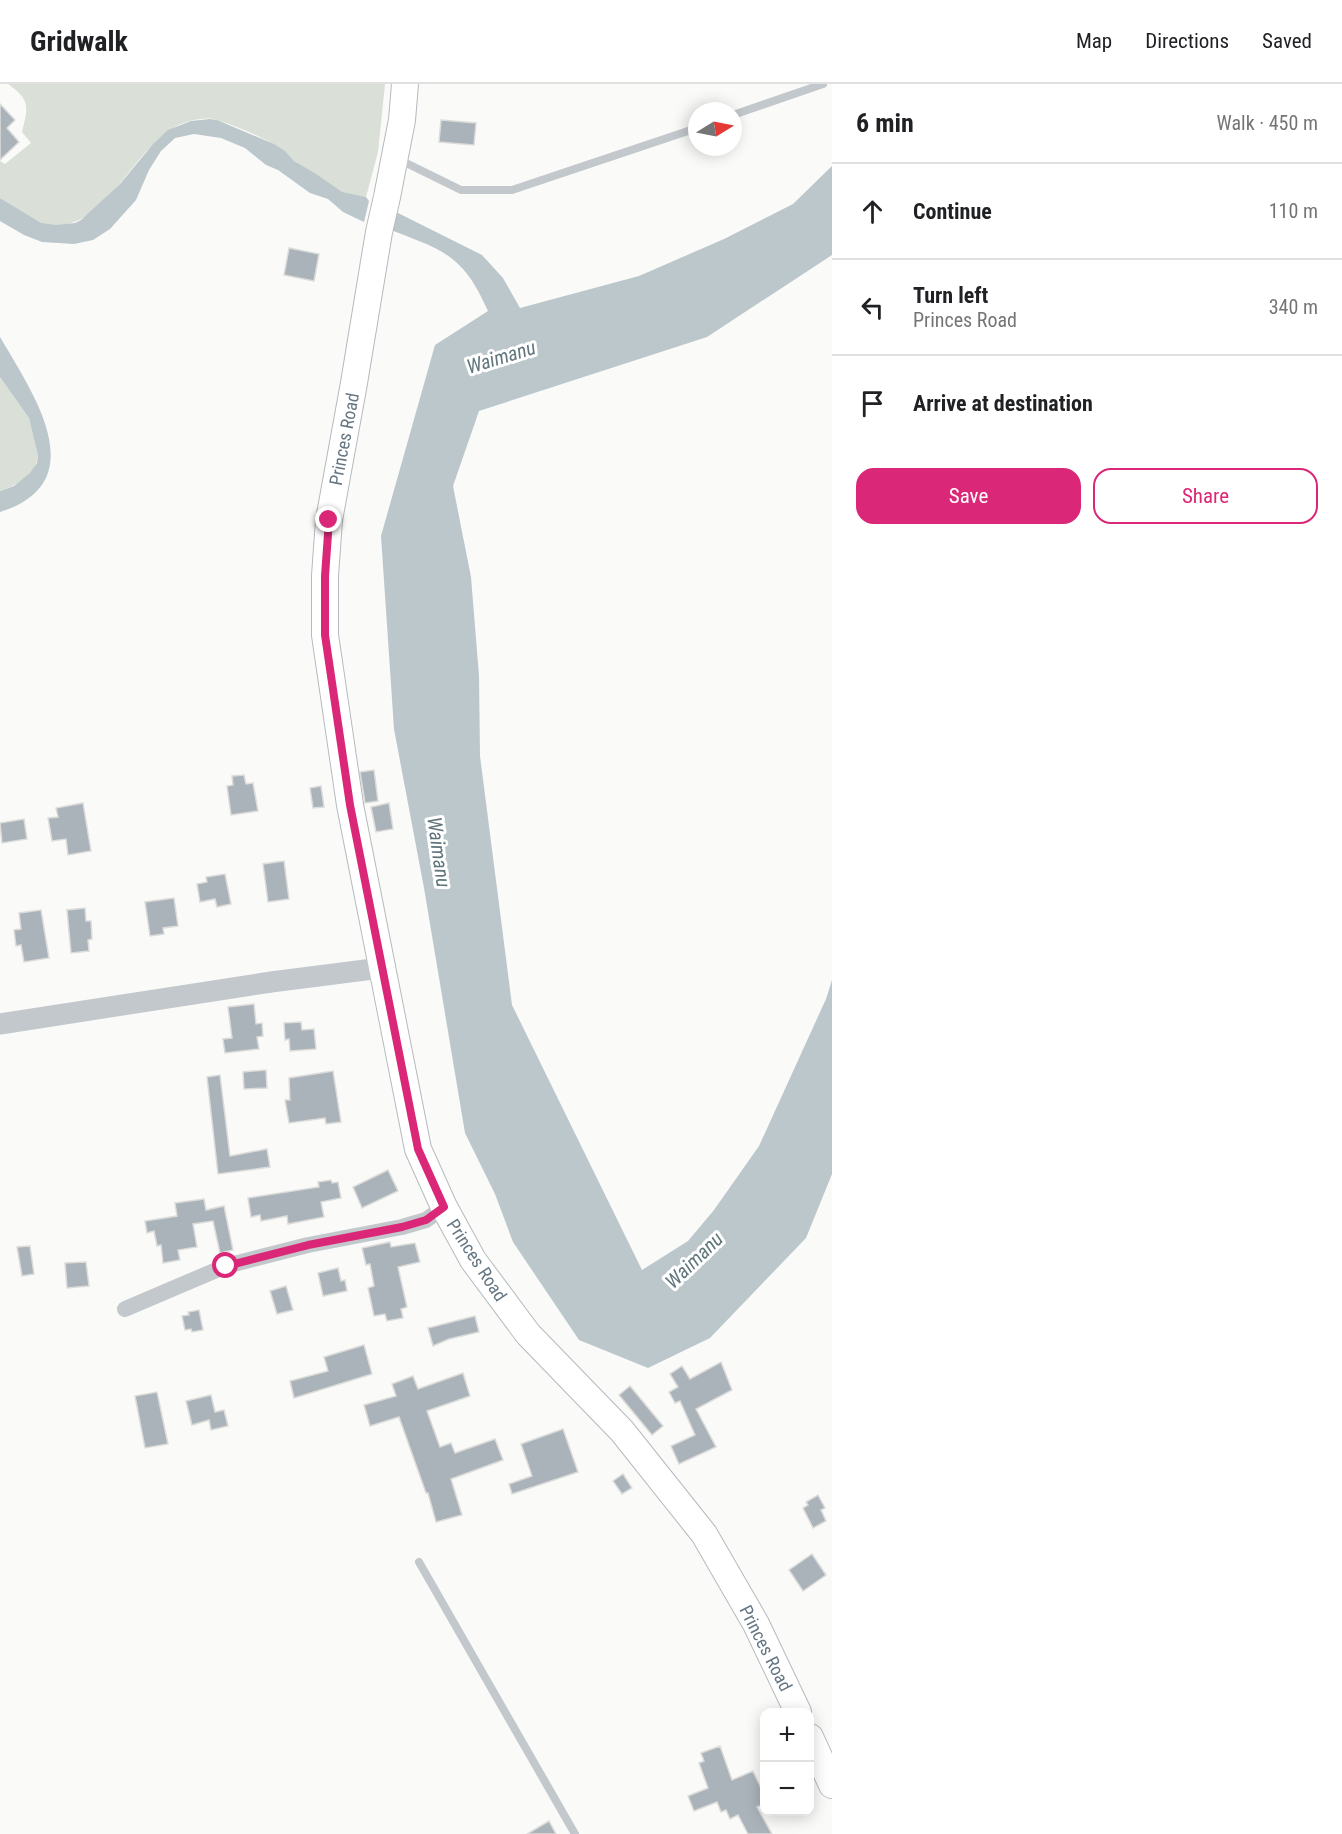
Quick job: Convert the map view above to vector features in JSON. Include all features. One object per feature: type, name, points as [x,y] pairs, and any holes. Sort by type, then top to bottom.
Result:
[{"type":"main road","name":"Princes Road","points":[[405,84],[402,120],[379,232],[329,520],[325,576],[325,635],[350,805],[418,1149],[444,1207],[473,1260],[528,1334],[622,1431],[704,1534],[756,1624],[796,1708]]},
{"type":"main road","points":[[814,1746],[832,1785]]},
{"type":"street","points":[[0,1024],[271,982],[381,968]]},
{"type":"street","points":[[125,1309],[226,1266],[308,1245],[402,1227],[426,1220],[444,1207]]},
{"type":"lane","points":[[742,112],[823,84]]},
{"type":"lane","points":[[395,158],[460,190],[513,190],[688,131]]},
{"type":"lane","points":[[419,1562],[575,1834]]},
{"type":"shaded area","points":[[8,84],[385,84],[378,152],[366,197],[338,191],[303,168],[278,147],[261,138],[224,122],[204,119],[190,121],[170,130],[152,145],[103,202],[86,216],[66,224],[43,224],[0,198],[0,161],[5,164],[31,143],[22,132],[26,105],[21,95]]},
{"type":"shaded area","points":[[0,377],[29,418],[38,456],[33,469],[24,479],[0,491]]},
{"type":"water","points":[[210,119],[274,144],[294,161],[342,192],[366,197],[369,201],[364,222],[343,212],[328,199],[310,193],[278,170],[266,165],[245,148],[221,138],[194,134],[175,138],[161,151],[149,170],[136,200],[110,229],[93,240],[74,244],[42,242],[0,221],[0,198],[41,223],[56,225],[75,223],[120,184],[153,144],[168,130],[191,121]]},
{"type":"water","name":"Waimanu","points":[[832,166],[832,255],[707,337],[479,411],[453,486],[471,577],[479,676],[480,756],[512,1005],[642,1270],[688,1241],[714,1210],[759,1146],[826,999],[832,980],[832,1174],[806,1238],[710,1338],[648,1368],[579,1340],[513,1242],[495,1194],[465,1133],[424,888],[394,729],[381,536],[435,345],[488,311],[472,280],[451,258],[426,244],[391,230],[394,211],[482,255],[503,278],[520,308],[639,276],[724,239],[793,204]]},
{"type":"water","points":[[0,337],[27,383],[39,409],[48,434],[51,458],[45,480],[29,498],[0,512],[0,491],[14,486],[30,473],[37,463],[38,456],[29,418],[0,377]]},
{"type":"building","points":[[0,104],[15,120],[7,128],[19,142],[0,160]]},
{"type":"building","points":[[441,120],[476,123],[474,145],[439,142]]},
{"type":"building","points":[[289,248],[319,254],[314,281],[284,275]]},
{"type":"building","points":[[374,770],[378,801],[365,803],[360,772]]},
{"type":"building","points":[[244,775],[246,784],[253,783],[258,811],[231,815],[227,786],[233,785],[232,776]]},
{"type":"building","points":[[321,786],[324,807],[313,808],[310,788]]},
{"type":"building","points":[[83,803],[91,851],[68,855],[66,839],[52,841],[48,818],[58,817],[56,808]]},
{"type":"building","points":[[389,803],[393,829],[376,832],[371,807]]},
{"type":"building","points":[[24,819],[27,839],[2,843],[0,823]]},
{"type":"building","points":[[284,861],[289,899],[268,902],[263,864]]},
{"type":"building","points":[[225,874],[231,904],[217,907],[215,899],[200,902],[197,884],[207,882],[206,877]]},
{"type":"building","points":[[174,898],[178,926],[163,928],[164,934],[150,936],[145,902]]},
{"type":"building","points":[[85,908],[86,921],[91,921],[92,939],[88,940],[89,951],[71,953],[67,910]]},
{"type":"building","points":[[41,910],[49,958],[24,962],[21,945],[16,946],[14,930],[21,929],[19,913]]},
{"type":"building","points":[[254,1004],[256,1024],[262,1023],[263,1036],[257,1037],[259,1049],[225,1053],[223,1039],[232,1038],[228,1007]]},
{"type":"building","points":[[301,1022],[302,1030],[314,1029],[316,1049],[290,1051],[289,1039],[285,1040],[284,1023]]},
{"type":"building","points":[[266,1070],[267,1088],[244,1089],[243,1072]]},
{"type":"building","points":[[333,1071],[341,1122],[326,1124],[325,1118],[289,1123],[285,1100],[290,1100],[289,1078]]},
{"type":"building","points":[[220,1075],[230,1156],[267,1149],[270,1167],[218,1174],[207,1077]]},
{"type":"building","points":[[388,1170],[398,1191],[362,1208],[353,1187]]},
{"type":"building","points":[[331,1180],[332,1183],[338,1182],[341,1198],[321,1202],[324,1217],[288,1224],[287,1216],[261,1221],[260,1215],[251,1217],[248,1198],[319,1187],[318,1182]]},
{"type":"building","points":[[204,1199],[206,1210],[224,1206],[233,1250],[220,1253],[213,1221],[193,1224],[197,1247],[178,1250],[180,1260],[163,1263],[161,1245],[157,1246],[154,1231],[147,1233],[145,1221],[177,1216],[175,1203]]},
{"type":"building","points":[[390,1242],[391,1247],[415,1243],[420,1262],[398,1267],[407,1307],[401,1309],[403,1318],[387,1321],[385,1314],[374,1316],[368,1288],[374,1286],[370,1264],[366,1265],[362,1248]]},
{"type":"building","points":[[30,1246],[34,1274],[22,1276],[17,1247]]},
{"type":"building","points":[[86,1262],[89,1286],[67,1288],[65,1263]]},
{"type":"building","points":[[338,1268],[341,1281],[345,1280],[347,1291],[323,1296],[318,1273]]},
{"type":"building","points":[[286,1286],[293,1310],[277,1314],[270,1291]]},
{"type":"building","points":[[199,1310],[203,1330],[192,1332],[191,1329],[185,1330],[182,1316]]},
{"type":"building","points":[[475,1316],[479,1332],[449,1339],[433,1346],[428,1328]]},
{"type":"building","points":[[364,1345],[372,1374],[294,1398],[290,1381],[328,1371],[324,1357]]},
{"type":"building","points":[[721,1362],[732,1390],[696,1409],[716,1447],[679,1464],[671,1446],[695,1435],[680,1401],[675,1403],[669,1392],[678,1387],[670,1374],[682,1366],[690,1379]]},
{"type":"building","points":[[463,1373],[470,1396],[427,1411],[440,1447],[451,1443],[455,1453],[495,1439],[503,1460],[451,1479],[462,1515],[436,1522],[428,1493],[426,1493],[399,1417],[370,1426],[364,1405],[396,1396],[392,1384],[413,1376],[418,1389]]},
{"type":"building","points":[[630,1386],[663,1426],[652,1435],[619,1395]]},
{"type":"building","points":[[157,1392],[168,1444],[145,1448],[135,1396]]},
{"type":"building","points":[[211,1395],[215,1412],[224,1410],[228,1426],[211,1430],[209,1420],[192,1425],[186,1401]]},
{"type":"building","points":[[563,1429],[578,1472],[512,1494],[509,1484],[532,1476],[521,1444]]},
{"type":"building","points":[[623,1474],[632,1488],[622,1494],[613,1481]]},
{"type":"building","points":[[818,1495],[825,1508],[821,1510],[826,1521],[813,1528],[803,1508],[808,1505],[806,1502]]},
{"type":"building","points":[[812,1554],[826,1575],[803,1591],[789,1570]]},
{"type":"building","points":[[720,1746],[732,1780],[753,1771],[760,1786],[760,1806],[757,1807],[772,1834],[748,1834],[738,1815],[730,1819],[726,1810],[721,1812],[717,1802],[694,1811],[688,1796],[708,1788],[699,1763],[704,1761],[701,1753]]},
{"type":"building","points":[[549,1821],[556,1834],[527,1834]]},
{"type":"route","points":[[226,1266],[308,1245],[402,1227],[426,1220],[444,1207],[418,1149],[350,805],[325,635],[325,576],[329,520]]}]
